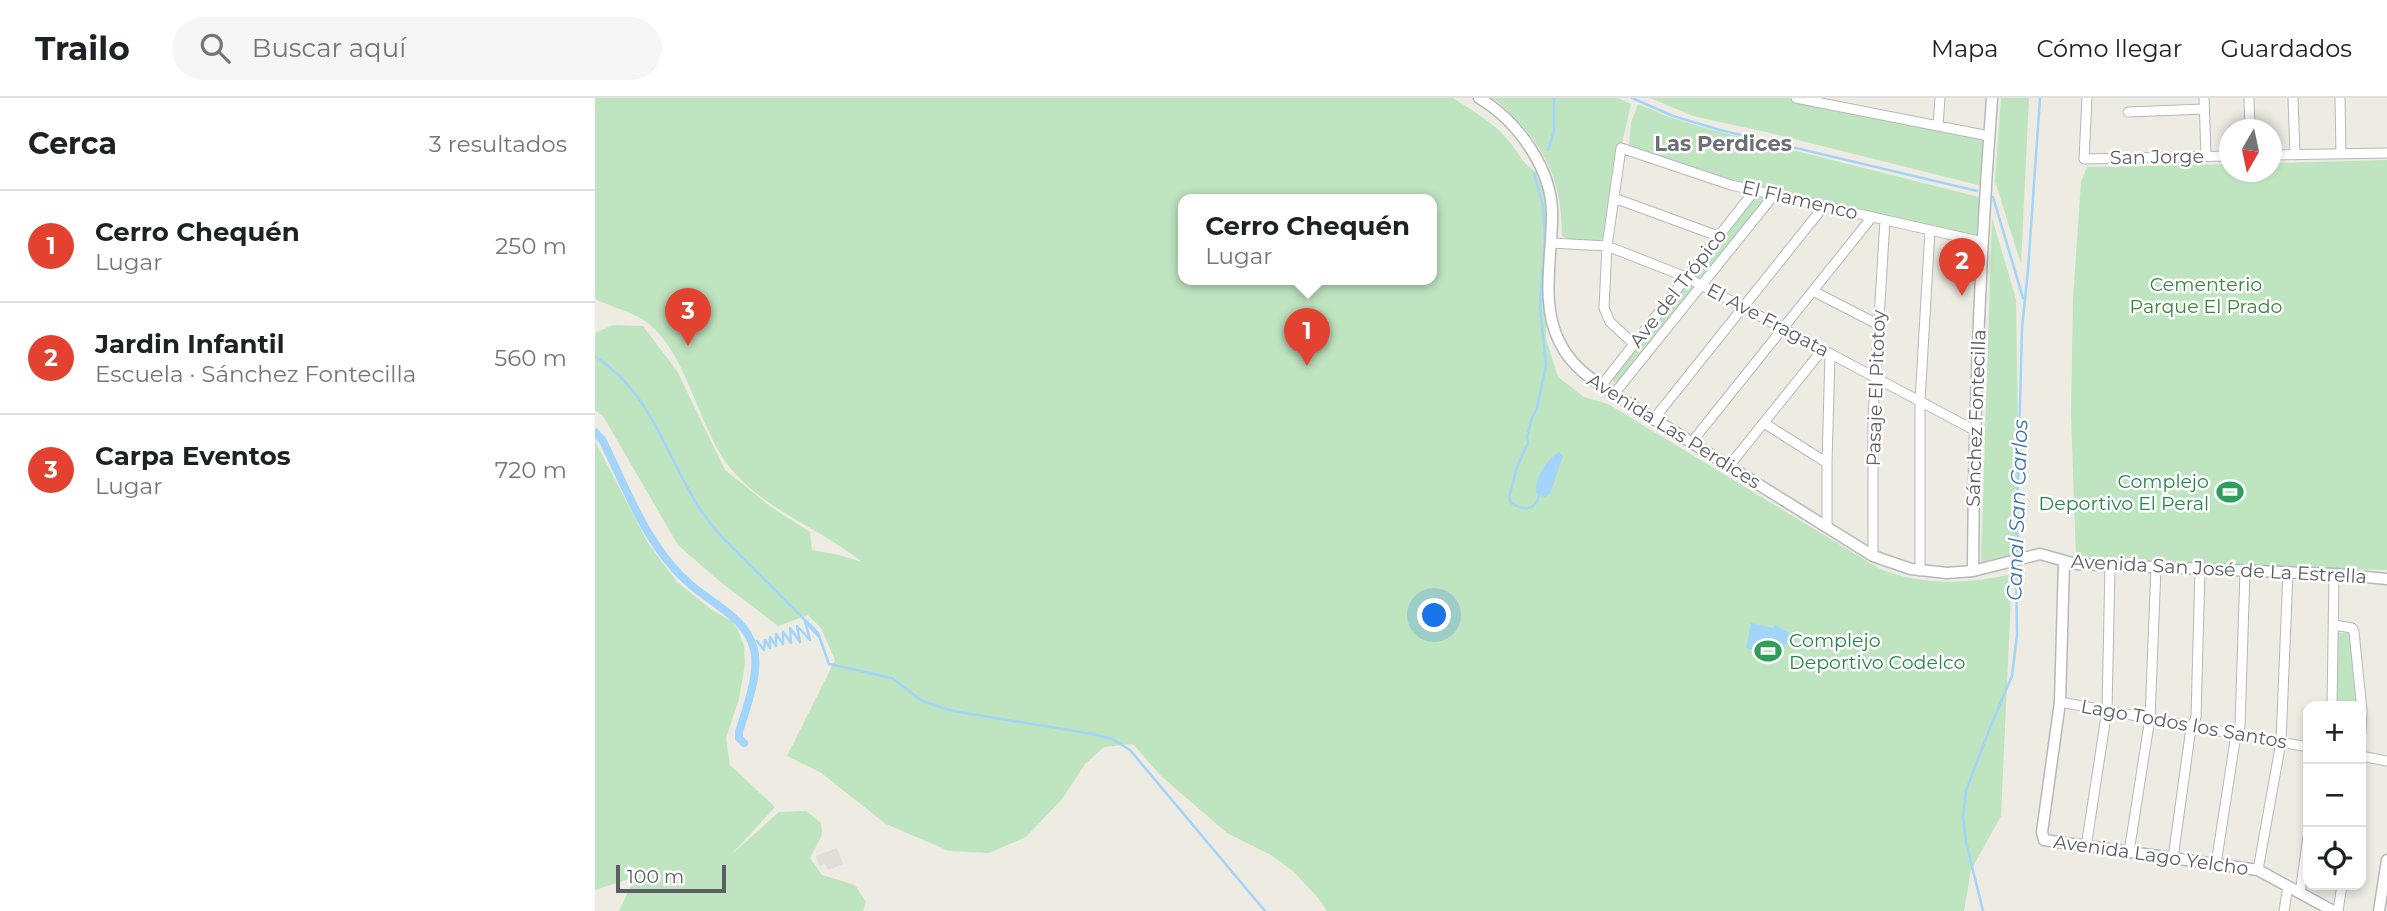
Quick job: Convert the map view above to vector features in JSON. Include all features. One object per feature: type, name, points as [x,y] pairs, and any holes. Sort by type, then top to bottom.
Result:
[{"type":"street","name":"Avenida Las Perdices","points":[[1479,98],[1514,126],[1539,164],[1552,200],[1549,299],[1553,328],[1572,362],[1601,386],[1653,420],[1873,556],[1902,567],[1947,573],[1973,571],[2011,560]]},
{"type":"street","points":[[1844,106],[1851,98]]},
{"type":"street","points":[[1938,126],[1940,98]]},
{"type":"street","name":"Sánchez Fontecilla","points":[[1973,571],[1974,430],[1992,98]]},
{"type":"street","name":"San Jorge","points":[[2087,98],[2084,159],[2219,156]]},
{"type":"street","points":[[2204,98],[2206,156]]},
{"type":"street","points":[[2249,98],[2250,119]]},
{"type":"street","points":[[2294,98],[2295,155]]},
{"type":"street","points":[[2340,98],[2341,154]]},
{"type":"street","points":[[1801,99],[1831,101],[1989,136]]},
{"type":"street","points":[[2128,112],[2204,110]]},
{"type":"street","name":"El Flamenco","points":[[1614,198],[1621,148],[1755,190],[1983,242]]},
{"type":"street","points":[[2282,155],[2387,153]]},
{"type":"street","name":"Ave del Trópico","points":[[1601,386],[1755,190]]},
{"type":"street","name":"Ave del Trópico","points":[[1613,394],[1775,195]]},
{"type":"street","points":[[1634,344],[1610,322],[1604,308],[1607,246],[1614,198],[1718,236]]},
{"type":"street","points":[[1653,420],[1824,206]]},
{"type":"street","points":[[1691,443],[1872,217]]},
{"type":"street","name":"Pasaje El Pitotoy","points":[[1873,556],[1873,427],[1885,220]]},
{"type":"street","points":[[1920,570],[1920,401],[1930,230]]},
{"type":"street","name":"El Ave Fragata","points":[[1551,243],[1607,246],[1686,277],[1974,430]]},
{"type":"street","points":[[1813,291],[1879,325]]},
{"type":"street","points":[[1729,466],[1827,351]]},
{"type":"street","points":[[1827,351],[1828,527]]},
{"type":"street","points":[[1764,423],[1827,463]]},
{"type":"street","name":"Avenida San José de La Estrella","points":[[2011,560],[2041,554],[2064,562],[2334,574],[2387,579]]},
{"type":"street","points":[[2060,702],[2064,562]]},
{"type":"street","points":[[2086,847],[2107,710],[2110,565]]},
{"type":"street","points":[[2129,852],[2150,718],[2156,567]]},
{"type":"street","points":[[2173,858],[2190,735],[2197,715],[2200,569]]},
{"type":"street","points":[[2216,864],[2240,726],[2245,571]]},
{"type":"street","points":[[2258,870],[2281,742],[2288,572]]},
{"type":"street","points":[[2332,701],[2334,574]]},
{"type":"street","points":[[2334,625],[2353,628],[2361,701]]},
{"type":"street","name":"Lago Todos los Santos","points":[[2060,702],[2303,746]]},
{"type":"street","name":"Avenida Lago Yelcho","points":[[2060,702],[2042,832],[2044,840],[2258,870],[2332,911]]},
{"type":"street","points":[[2366,757],[2387,761]]},
{"type":"street","points":[[2379,911],[2387,860]]},
{"type":"street","points":[[2300,893],[2303,872]]},
{"type":"street","points":[[2284,911],[2288,886]]},
{"type":"street","points":[[2332,911],[2340,890]]},
{"type":"shaded area","points":[[837,848],[843,864],[828,870],[825,864],[819,866],[816,856]]},
{"type":"green space","points":[[595,98],[1453,98],[1495,127],[1526,164],[1542,174],[1549,203],[1546,339],[1558,377],[1584,397],[1608,404],[1880,569],[1896,575],[1946,582],[2012,574],[2001,816],[1971,870],[1964,911],[1327,911],[1293,871],[1271,855],[1227,833],[1161,776],[1133,744],[1104,747],[1085,764],[1062,799],[1026,837],[989,853],[949,851],[886,824],[820,772],[787,756],[835,660],[821,628],[808,615],[778,626],[678,545],[603,416],[595,410],[595,333],[613,325],[643,326],[677,371],[725,470],[771,507],[810,532],[812,550],[862,562],[761,497],[732,470],[711,436],[674,355],[648,323],[595,299]]},
{"type":"green space","points":[[1492,98],[1618,98],[1631,104],[1607,237],[1585,242],[1562,236],[1560,203],[1546,159],[1517,120]]},
{"type":"green space","points":[[1650,98],[1789,98],[1987,138],[1982,186],[1693,116]]},
{"type":"green space","points":[[2001,98],[2029,98],[2021,264],[1995,181]]},
{"type":"green space","points":[[1638,104],[1705,128],[1982,198],[1980,237],[1762,189],[1629,147],[1631,123]]},
{"type":"green space","name":"Cementerio Parque El Prado","points":[[2387,160],[2387,570],[2114,562],[2076,557],[2071,415],[2073,299],[2081,182],[2087,167],[2219,164],[2219,182],[2282,182],[2282,163]]},
{"type":"green space","points":[[1756,192],[1769,194],[1619,385],[1609,378]]},
{"type":"green space","points":[[1992,218],[2016,299],[2020,553],[1981,562]]},
{"type":"green space","points":[[595,441],[648,543],[677,582],[712,610],[732,621],[744,646],[745,663],[739,699],[726,738],[730,765],[775,807],[732,854],[779,812],[806,811],[821,823],[822,835],[810,858],[822,875],[855,885],[866,902],[863,911],[619,911],[635,877],[595,890]]},
{"type":"green space","points":[[2337,633],[2352,633],[2358,701],[2335,701]]},
{"type":"water","points":[[1559,452],[1563,456],[1550,494],[1545,497],[1536,493],[1537,481],[1546,465]]},
{"type":"water","points":[[1751,623],[1774,628],[1775,625],[1791,634],[1782,650],[1764,640],[1761,652],[1746,648]]},
{"type":"waterway","points":[[1548,150],[1554,131],[1554,98]]},
{"type":"waterway","points":[[1632,98],[1673,116],[1720,130],[1977,191]]},
{"type":"waterway","name":"Canal San Carlos","points":[[2016,556],[2022,328],[2040,98]]},
{"type":"waterway","points":[[1534,174],[1543,206],[1545,238],[1540,307],[1546,365],[1537,408],[1527,437],[1528,443],[1517,467],[1509,497],[1511,503],[1528,508],[1534,505],[1539,496]]},
{"type":"waterway","points":[[1993,197],[2023,298]]},
{"type":"waterway","points":[[595,356],[614,371],[642,404],[695,501],[711,524],[818,633],[829,664],[892,678],[922,701],[953,711],[1112,739],[1130,750],[1265,911]]},
{"type":"waterway","points":[[595,432],[603,441],[640,518],[662,554],[691,585],[728,612],[750,638],[754,649],[755,668],[739,732],[739,738],[744,743]]},
{"type":"waterway","name":"Canal San Carlos","points":[[1983,911],[1966,842],[1963,818],[1966,791],[2012,676],[2017,635],[2016,562]]},
{"type":"waterway","points":[[757,641],[764,650],[765,640],[770,648],[770,637],[776,646],[776,634],[783,644],[783,632],[791,643],[790,628],[800,642],[797,626],[810,640],[805,621],[818,636]]},
{"type":"place","name":"Jardin Infantil","points":[[1962,296]]},
{"type":"place","name":"Carpa Eventos","points":[[688,346]]},
{"type":"place","name":"Cerro Chequén","points":[[1307,366]]},
{"type":"place","name":"Complejo Deportivo El Peral","points":[[2230,492]]},
{"type":"place","name":"Complejo Deportivo Codelco","points":[[1768,651]]},
{"type":"district","name":"Las Perdices","points":[[1723,143]]}]
